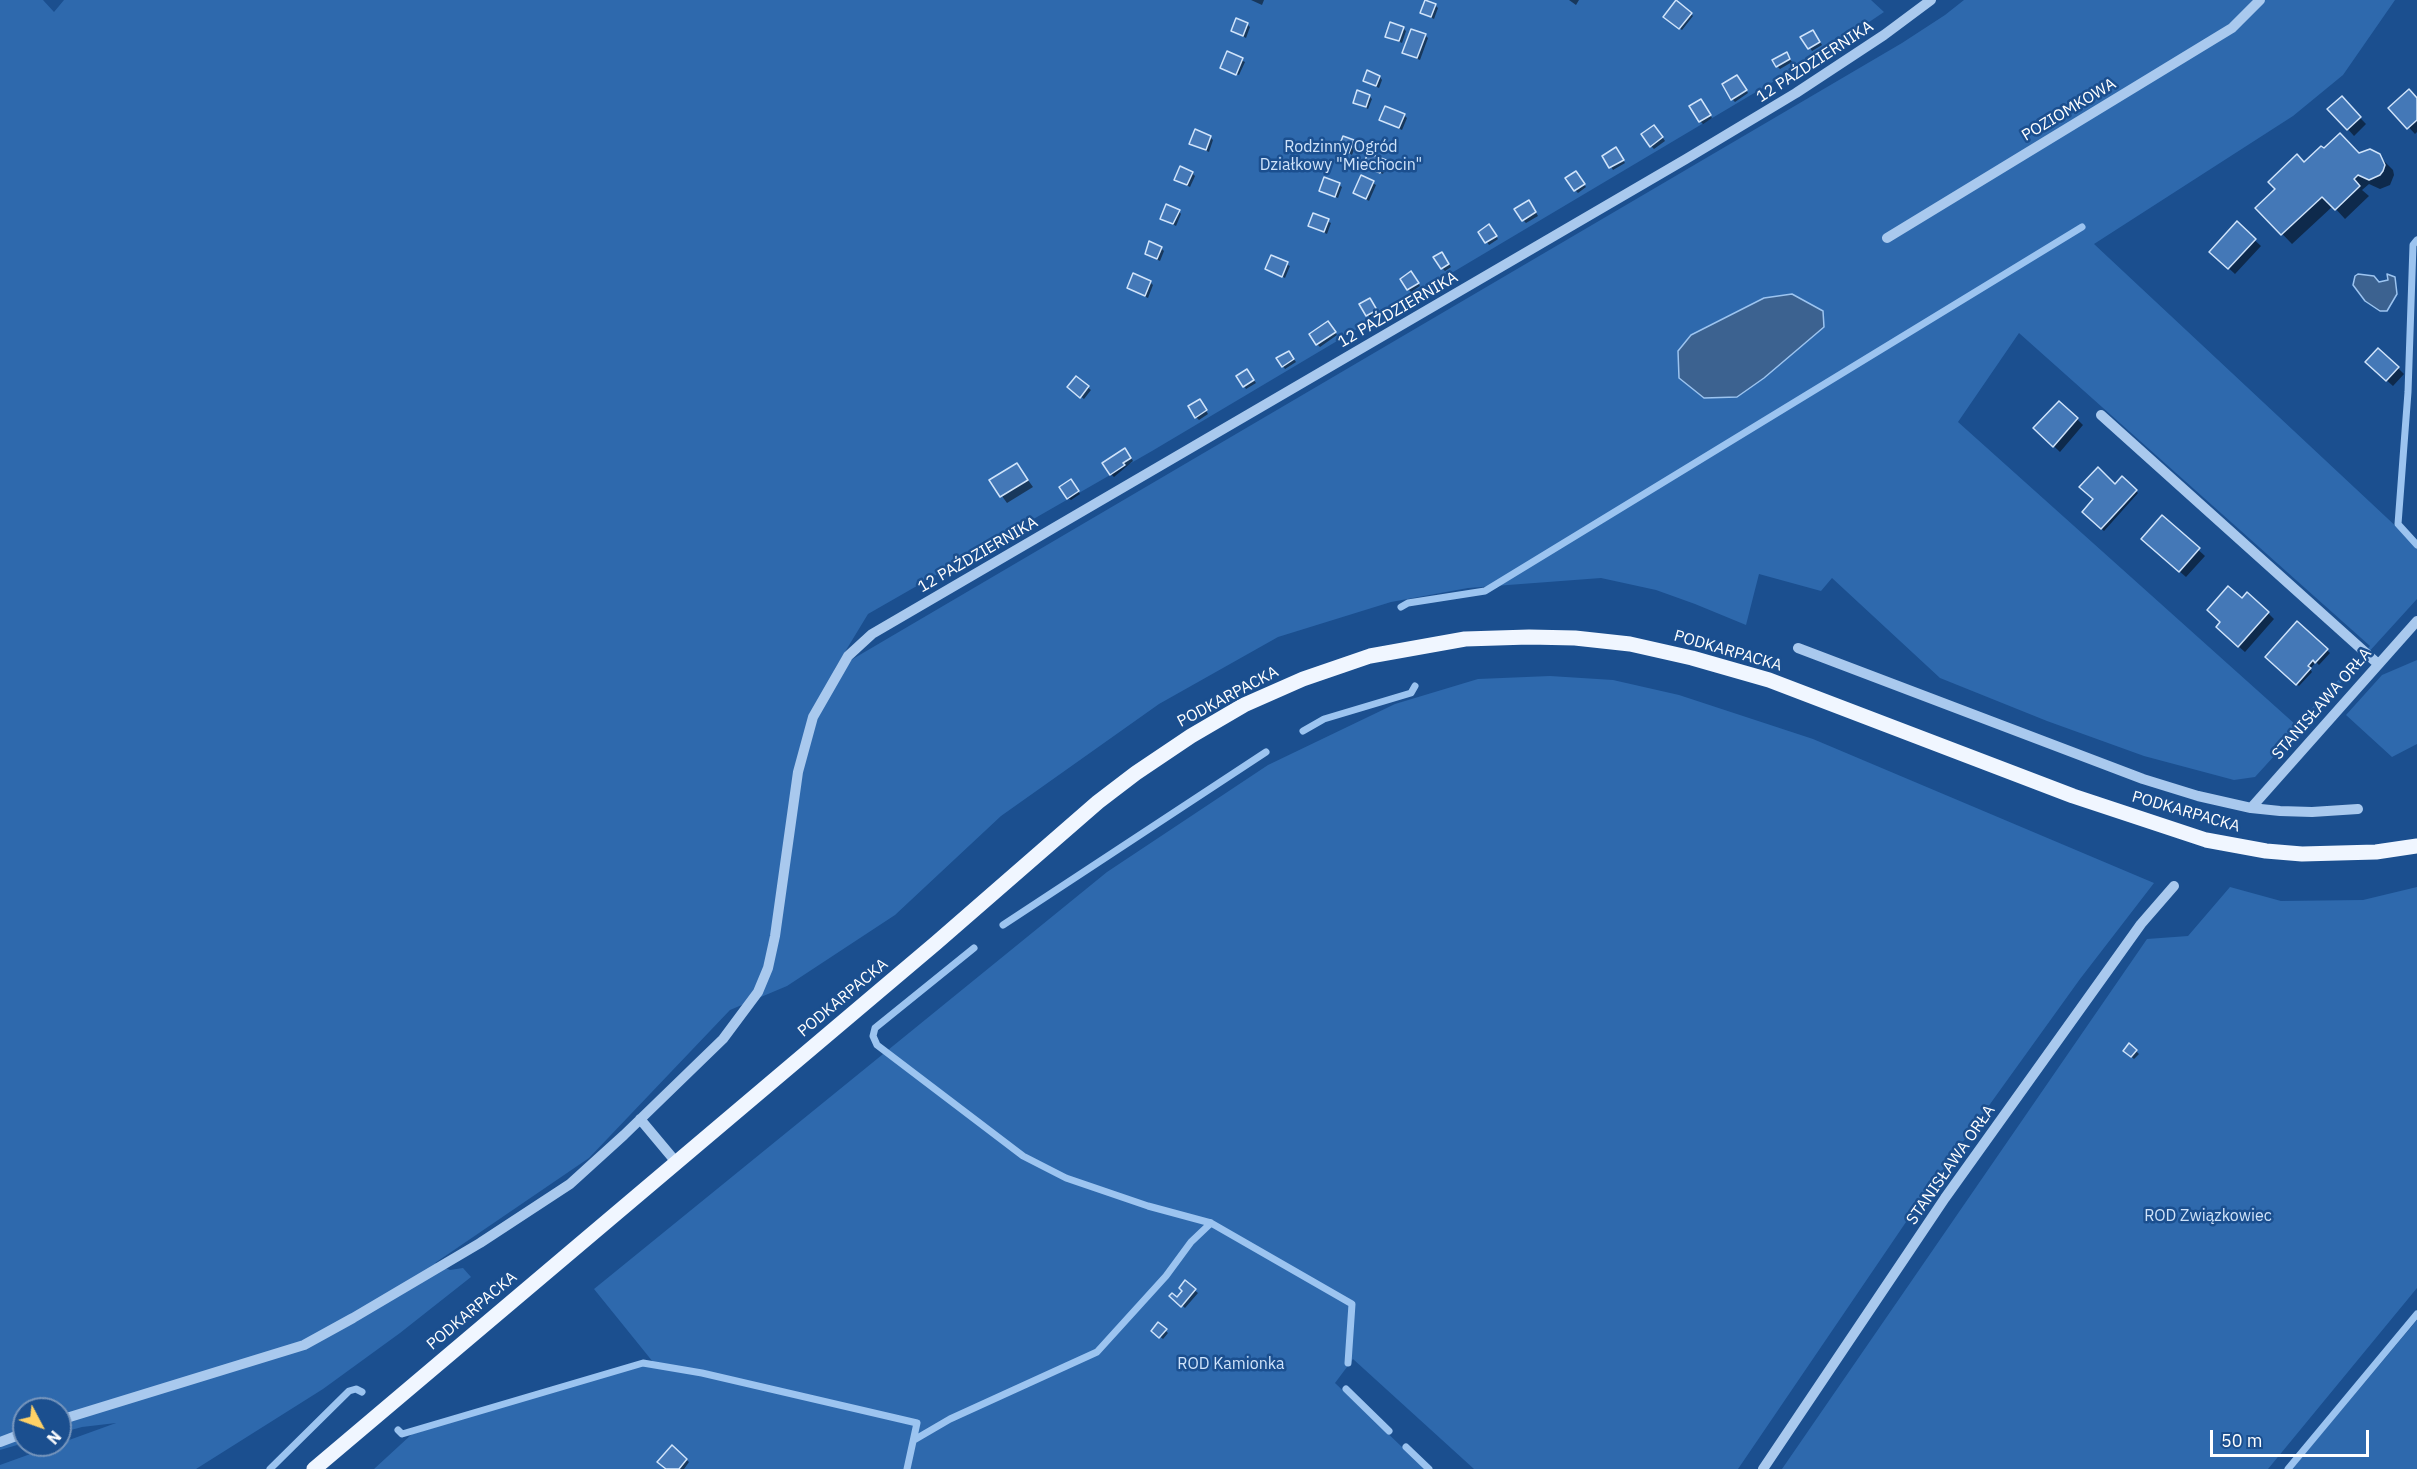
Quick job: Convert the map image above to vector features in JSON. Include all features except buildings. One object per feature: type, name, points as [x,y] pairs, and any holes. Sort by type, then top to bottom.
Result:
[{"type":"main road","name":"PODKARPACKA","points":[[314,1469],[936,943],[1066,829],[1136,773],[1191,736],[1263,695],[1370,656],[1465,639],[1575,638],[1630,644],[1692,658],[1769,680],[2073,796],[2206,840],[2266,851],[2302,854],[2376,852],[2417,846]]},
{"type":"street","name":"12 PAŹDZIERNIKA","points":[[72,1416],[304,1345],[353,1318],[480,1243],[570,1184],[723,1039],[758,992],[768,968],[775,936],[798,772],[813,717],[848,656],[872,634],[1696,153],[1806,86],[1884,35],[1931,0]]},
{"type":"street","name":"POZIOMKOWA","points":[[1887,238],[2232,28],[2260,0]]},
{"type":"street","points":[[2101,415],[2378,663]]},
{"type":"street","name":"STANISŁAWA ORŁA","points":[[2251,808],[2417,621]]},
{"type":"street","points":[[1798,648],[2143,779],[2251,808],[2312,812],[2358,809]]},
{"type":"street","name":"STANISŁAWA ORŁA","points":[[1763,1469],[1945,1198],[2141,924],[2174,886]]},
{"type":"street","points":[[640,1119],[676,1162]]},
{"type":"green space","name":"Rodzinny Ogród Działkowy \"Miechocin\"","points":[[0,0],[43,0],[54,12],[64,0],[1871,0],[1884,12],[1835,45],[1152,451],[868,614],[834,670],[1902,43],[1964,0],[2395,0],[2343,75],[2293,116],[2094,244],[2417,546],[2417,599],[2255,777],[2234,780],[2144,756],[2047,721],[1940,678],[1832,578],[1821,591],[1759,574],[1746,625],[1656,590],[1601,578],[1468,588],[1391,602],[1278,637],[1159,704],[1001,816],[895,915],[787,986],[730,1010],[589,1158],[435,1263],[450,1270],[463,1268],[471,1277],[400,1333],[323,1389],[196,1469],[0,1469],[0,1465],[22,1457],[72,1457],[72,1439],[116,1423],[72,1430],[72,1397],[12,1397],[12,1446],[0,1450]],"holes":[[[2019,333],[2370,646],[2296,725],[1958,422]]]},
{"type":"green space","points":[[2417,660],[2417,744],[2392,757],[2346,715],[2382,675]]},
{"type":"green space","name":"ROD Kamionka","points":[[1550,676],[1613,680],[1679,695],[1813,739],[2154,883],[2080,979],[1921,1200],[1738,1469],[1474,1469],[1353,1359],[1335,1383],[1425,1469],[374,1469],[412,1434],[653,1362],[594,1289],[1107,872],[1268,765],[1395,704],[1478,679]]},
{"type":"green space","name":"ROD Związkowiec","points":[[2230,887],[2281,901],[2363,900],[2417,887],[2417,1288],[2268,1469],[1782,1469],[2147,939],[2188,936]]},
{"type":"green space","points":[[2417,1320],[2417,1469],[2292,1469],[2381,1363]]},
{"type":"shaded area","points":[[2358,274],[2374,276],[2379,282],[2388,280],[2387,274],[2395,277],[2397,294],[2387,311],[2380,311],[2365,301],[2353,285],[2355,276]]},
{"type":"shaded area","points":[[1792,294],[1823,311],[1824,327],[1764,378],[1737,397],[1704,398],[1679,378],[1678,351],[1691,335],[1764,298]]},
{"type":"waterway","points":[[1401,607],[1408,603],[1485,591],[2082,227]]},
{"type":"waterway","points":[[2417,240],[2413,245],[2408,392],[2398,524],[2417,545]]},
{"type":"waterway","points":[[1303,731],[1324,719],[1411,693],[1415,686]]},
{"type":"waterway","points":[[1003,925],[1266,752]]},
{"type":"waterway","points":[[974,948],[875,1028],[873,1036],[877,1045],[1023,1156],[1066,1178],[1148,1206],[1211,1223],[1352,1304],[1348,1363]]},
{"type":"waterway","points":[[914,1440],[950,1419],[1097,1352],[1166,1276],[1191,1242],[1211,1223]]},
{"type":"waterway","points":[[2288,1469],[2417,1314]]},
{"type":"waterway","points":[[398,1430],[402,1434],[643,1363],[702,1373],[917,1423],[907,1469]]},
{"type":"waterway","points":[[270,1469],[349,1391],[356,1389],[362,1392]]},
{"type":"waterway","points":[[1346,1389],[1389,1431]]},
{"type":"waterway","points":[[1406,1447],[1429,1469]]}]
